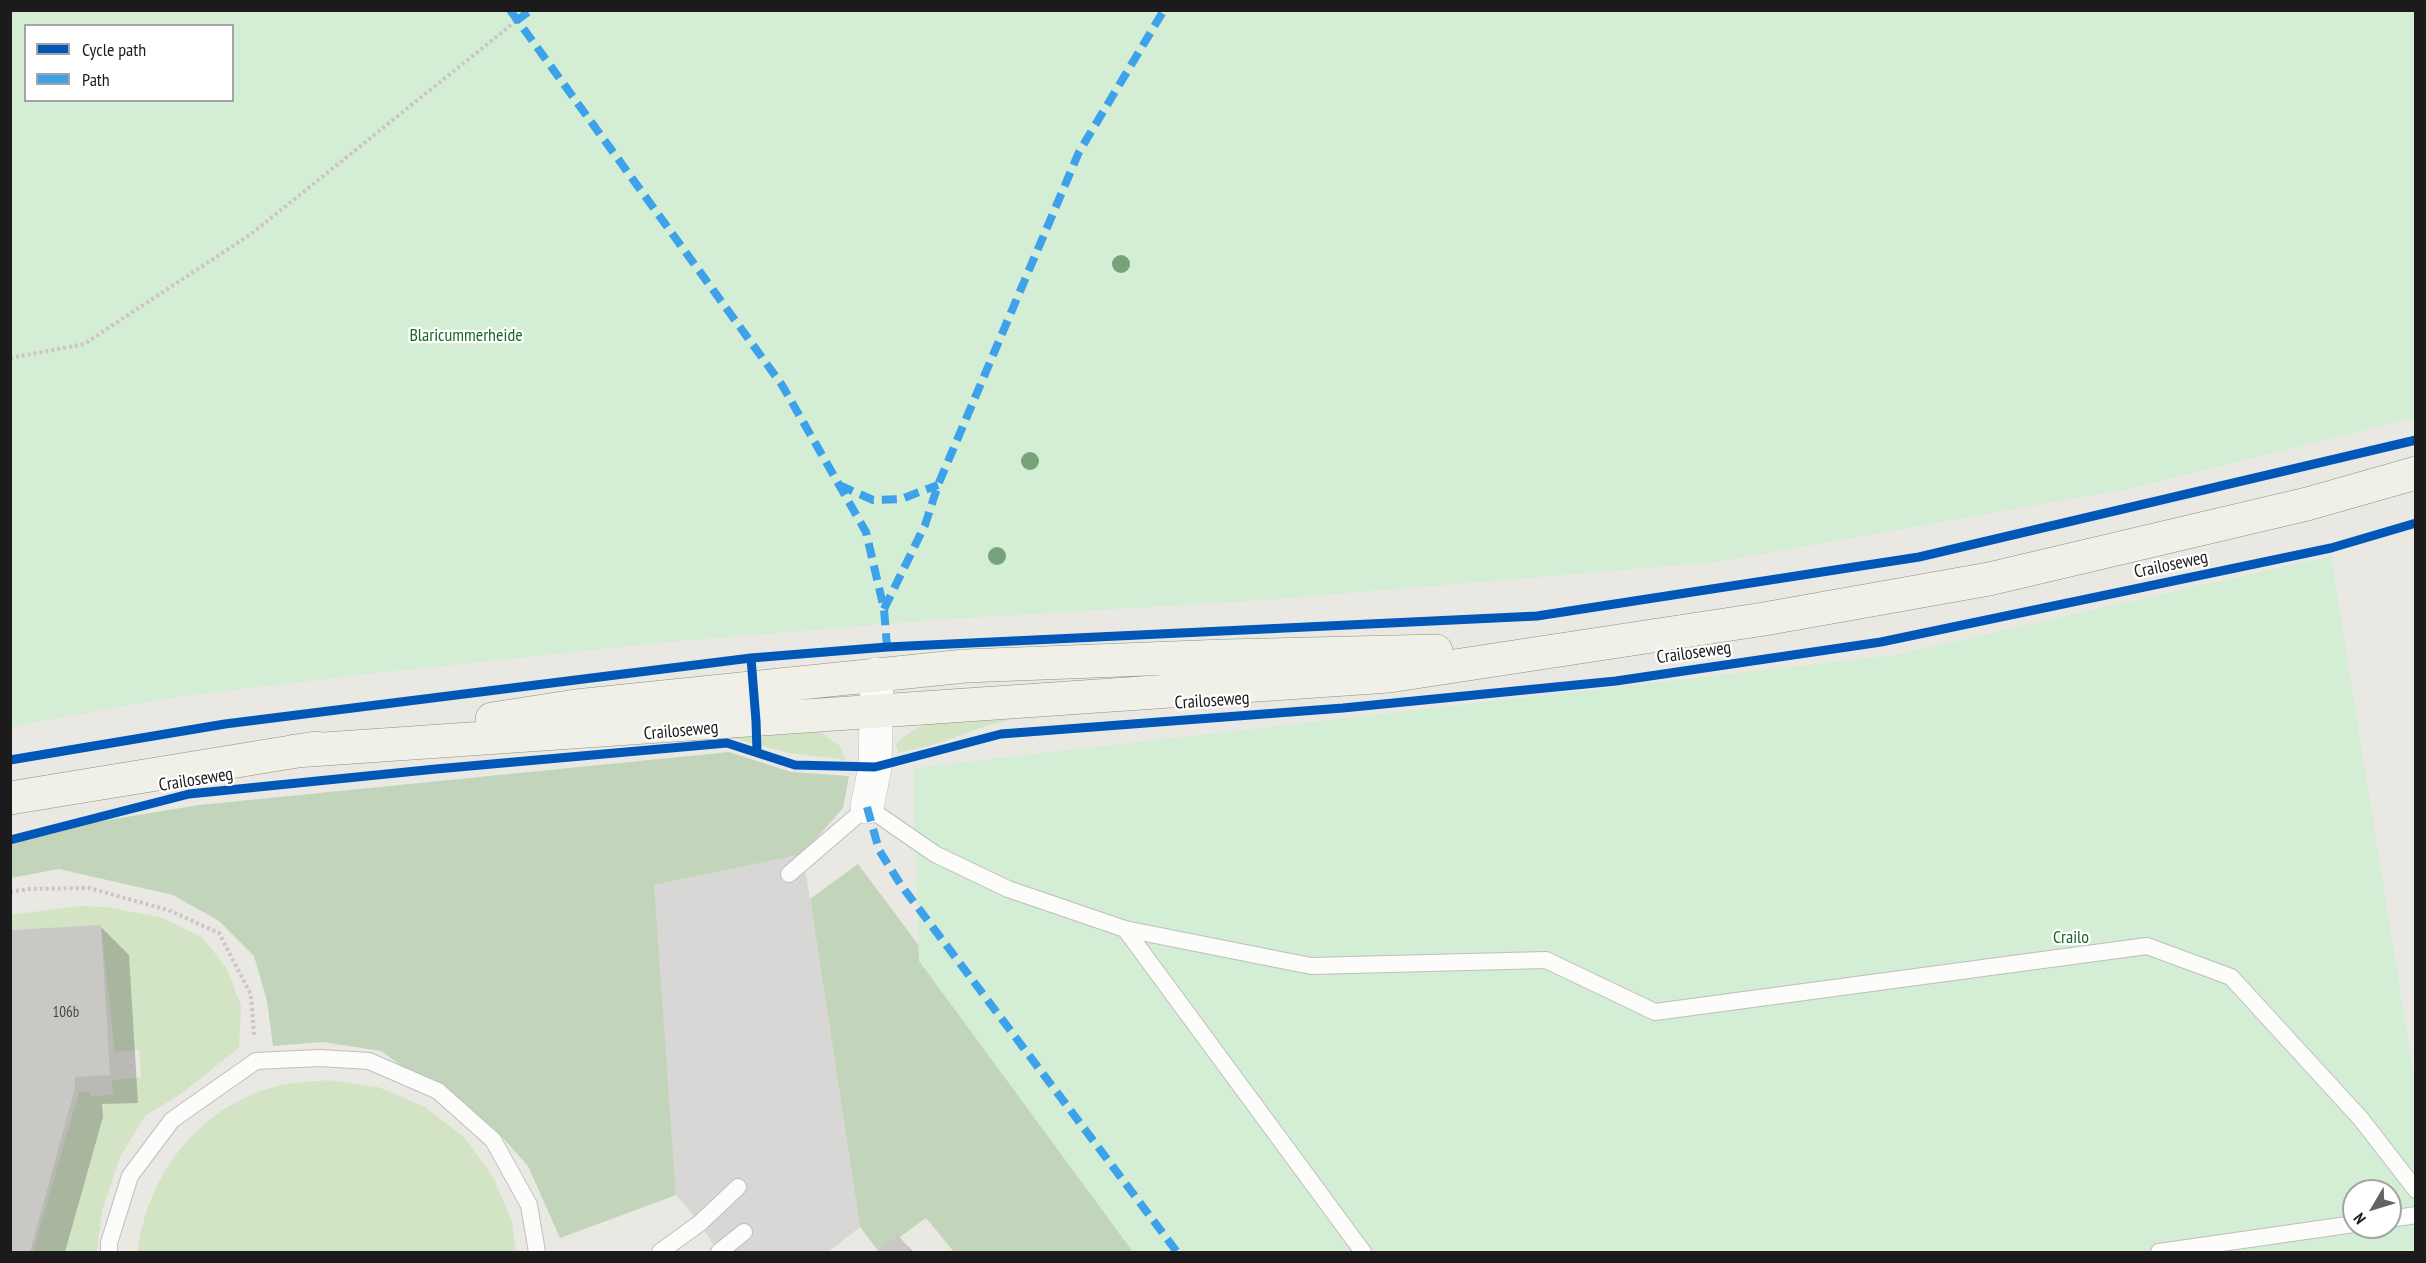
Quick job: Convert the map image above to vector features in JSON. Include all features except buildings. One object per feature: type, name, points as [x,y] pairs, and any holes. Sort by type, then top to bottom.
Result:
[{"type":"main road","name":"Crailoseweg","points":[[295,751],[1389,676],[1764,619],[1989,579],[2307,504],[2415,473]]},
{"type":"main road","name":"Crailoseweg","points":[[10,798],[576,706],[877,674],[965,666],[1237,655],[1560,649]]},
{"type":"street","points":[[867,807],[875,767],[877,674]]},
{"type":"lane","points":[[789,874],[867,807],[935,854],[1008,889],[1125,929],[1311,966],[1546,960],[1654,1012],[2147,946],[2231,977],[2361,1119],[2415,1190]]},
{"type":"lane","points":[[1125,929],[1363,1252]]},
{"type":"lane","points":[[109,1252],[109,1243],[130,1176],[172,1120],[256,1061],[320,1058],[369,1061],[438,1091],[493,1140],[529,1205],[537,1252]]},
{"type":"lane","points":[[660,1252],[700,1222],[738,1187]]},
{"type":"lane","points":[[2159,1252],[2342,1226]]},
{"type":"lane","points":[[719,1252],[744,1232]]},
{"type":"path","points":[[10,358],[84,344],[241,241],[516,21]]},
{"type":"path","points":[[10,892],[29,889],[89,888],[168,910],[219,933],[251,995],[256,1061]]},
{"type":"shaded area","points":[[803,854],[860,1227],[828,1252],[718,1252],[700,1223],[676,1195],[653,885]]},
{"type":"green space","name":"Blaricummerheide","points":[[11,10],[2415,11],[2415,418],[2127,489],[1716,562],[1266,600],[946,619],[658,643],[168,698],[11,727]]},
{"type":"green space","name":"Crailo","points":[[2331,556],[2415,1085],[2415,1252],[1133,1252],[919,961],[913,768],[1895,655]]},
{"type":"green space","points":[[1047,710],[986,726],[936,744],[898,753],[896,744],[907,734],[932,719]]},
{"type":"green space","points":[[819,731],[840,746],[846,760],[789,753],[709,732]]},
{"type":"green space","points":[[729,752],[791,772],[849,776],[843,808],[803,854],[654,885],[676,1195],[560,1238],[528,1166],[502,1137],[381,1051],[323,1042],[273,1046],[267,1001],[254,956],[219,921],[173,895],[59,869],[11,878],[11,836],[199,805]]},
{"type":"green space","points":[[858,864],[1148,1252],[954,1252],[926,1218],[879,1252],[860,1227],[810,899]]},
{"type":"green space","points":[[80,906],[107,907],[163,918],[203,938],[227,969],[241,1006],[239,1048],[182,1093],[145,1116],[120,1157],[102,1211],[97,1252],[33,1252],[79,1092],[90,1091],[90,1096],[113,1095],[112,1080],[141,1077],[139,1050],[115,1052],[101,926],[11,930],[10,915]]},
{"type":"green space","points":[[328,1080],[378,1087],[425,1107],[464,1137],[493,1177],[512,1222],[516,1252],[138,1252],[143,1224],[152,1196],[165,1171],[201,1127],[224,1110],[249,1096],[277,1086]]},
{"type":"marked path","points":[[510,10],[782,385],[866,532],[884,609],[887,647]]},
{"type":"marked path","points":[[516,21],[531,10]]},
{"type":"marked path","points":[[884,609],[925,525],[938,485],[1079,152],[1164,10]]},
{"type":"marked path","points":[[839,485],[873,500],[901,499],[938,485]]},
{"type":"marked path","points":[[867,807],[879,850],[901,885],[1177,1252]]},
{"type":"cycle path","points":[[10,760],[225,724],[751,658],[887,647],[1537,616],[1919,557],[2416,440]]},
{"type":"cycle path","points":[[10,840],[189,794],[436,769],[727,743],[795,765],[875,767],[1001,734],[1343,708],[1616,681],[1881,642],[2331,548],[2416,523]]},
{"type":"cycle path","points":[[751,658],[757,752]]}]
